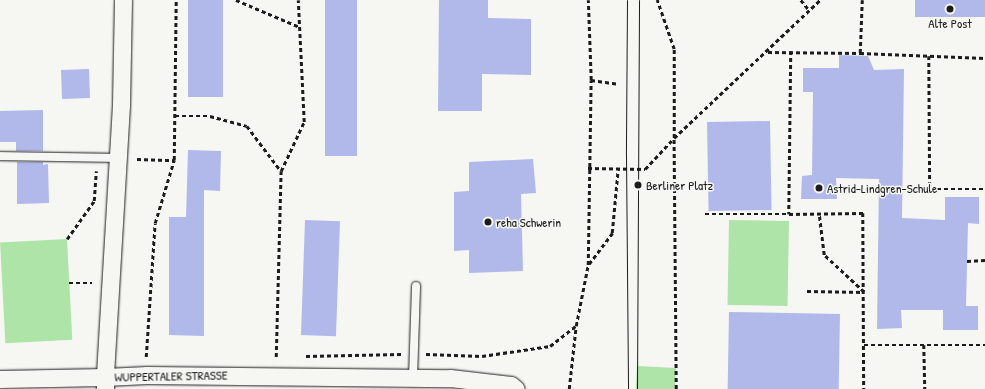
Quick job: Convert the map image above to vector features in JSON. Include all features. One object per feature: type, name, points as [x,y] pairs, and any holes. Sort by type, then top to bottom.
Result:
[{"type":"street","name":"WUPPERTALER STRASSE","points":[[123,0],[121,105],[105,383],[147,375],[450,378],[511,385],[516,389]]},
{"type":"street","points":[[0,379],[105,383]]},
{"type":"lane","points":[[0,156],[117,158]]},
{"type":"lane","points":[[413,378],[416,286]]},
{"type":"path","points":[[147,375],[146,357],[155,223],[174,160],[176,0]]},
{"type":"path","points":[[236,0],[300,27]]},
{"type":"path","points":[[276,357],[281,171],[304,122],[298,0]]},
{"type":"path","points":[[569,389],[576,326],[588,265],[588,168],[591,80],[588,0]]},
{"type":"path","points":[[657,0],[674,49],[676,389]]},
{"type":"path","points":[[801,0],[809,10]]},
{"type":"path","points":[[588,168],[618,168],[637,171],[645,170],[674,138],[767,52],[820,0]]},
{"type":"path","points":[[860,52],[862,0]]},
{"type":"path","points":[[767,52],[860,52],[985,58]]},
{"type":"path","points":[[789,214],[791,52]]},
{"type":"path","points":[[929,56],[930,189],[985,189]]},
{"type":"path","points":[[591,80],[618,84]]},
{"type":"path","points":[[175,116],[210,116],[247,126],[281,171]]},
{"type":"path","points":[[67,239],[94,201],[97,158]]},
{"type":"path","points":[[117,158],[174,160]]},
{"type":"path","points":[[588,265],[612,233],[618,168]]},
{"type":"path","points":[[706,214],[863,213],[864,389]]},
{"type":"path","points":[[819,214],[824,255],[864,292]]},
{"type":"path","points":[[967,261],[985,260]]},
{"type":"path","points":[[69,283],[111,284]]},
{"type":"path","points":[[807,291],[864,292]]},
{"type":"path","points":[[299,356],[414,354],[482,356],[550,346],[576,326]]},
{"type":"path","points":[[864,345],[985,345]]},
{"type":"path","points":[[924,345],[925,389]]},
{"type":"path","points":[[146,357],[154,357]]},
{"type":"path","points":[[269,357],[284,357]]},
{"type":"green space","points":[[729,220],[789,221],[788,306],[728,305]]},
{"type":"green space","points":[[67,239],[72,340],[5,343],[0,243]]},
{"type":"green space","points":[[637,366],[676,368],[675,389],[636,389]]},
{"type":"building","points":[[188,0],[223,0],[223,97],[188,97]]},
{"type":"building","points":[[325,0],[357,0],[357,156],[325,156]]},
{"type":"building","points":[[439,0],[488,0],[488,18],[531,19],[531,75],[482,74],[482,111],[438,111]]},
{"type":"building","name":"Alte Post","points":[[915,0],[985,0],[985,17],[915,17]]},
{"type":"building","name":"Astrid-Lindgren-Schule","points":[[839,55],[868,56],[874,70],[904,69],[902,218],[945,220],[945,197],[979,197],[979,224],[968,223],[966,306],[978,306],[978,330],[943,330],[943,310],[901,310],[902,328],[877,329],[879,179],[836,178],[837,199],[801,199],[802,176],[812,175],[813,92],[803,92],[803,68],[839,68]]},
{"type":"building","points":[[89,69],[90,98],[62,99],[61,70]]},
{"type":"building","points":[[43,110],[43,151],[16,151],[16,142],[0,142],[0,111]]},
{"type":"building","points":[[770,121],[772,210],[709,211],[707,122]]},
{"type":"building","points":[[188,150],[221,151],[220,191],[204,190],[204,336],[169,335],[169,217],[186,217]]},
{"type":"building","name":"reha Schwerin","points":[[533,159],[536,193],[521,194],[523,271],[469,273],[469,250],[454,251],[454,192],[469,191],[469,162]]},
{"type":"building","points":[[17,162],[43,162],[43,165],[48,164],[49,203],[17,204]]},
{"type":"building","points":[[305,220],[340,221],[336,336],[301,335]]},
{"type":"building","points":[[729,312],[840,314],[839,389],[728,389]]},
{"type":"tram line","points":[[627,0],[626,155],[628,389]]},
{"type":"tram line","points":[[637,389],[639,0]]},
{"type":"place","name":"Alte Post","points":[[950,9]]},
{"type":"place","name":"Berliner Platz","points":[[638,185]]},
{"type":"place","name":"Astrid-Lindgren-Schule","points":[[819,188]]},
{"type":"place","name":"reha Schwerin","points":[[488,222]]}]
